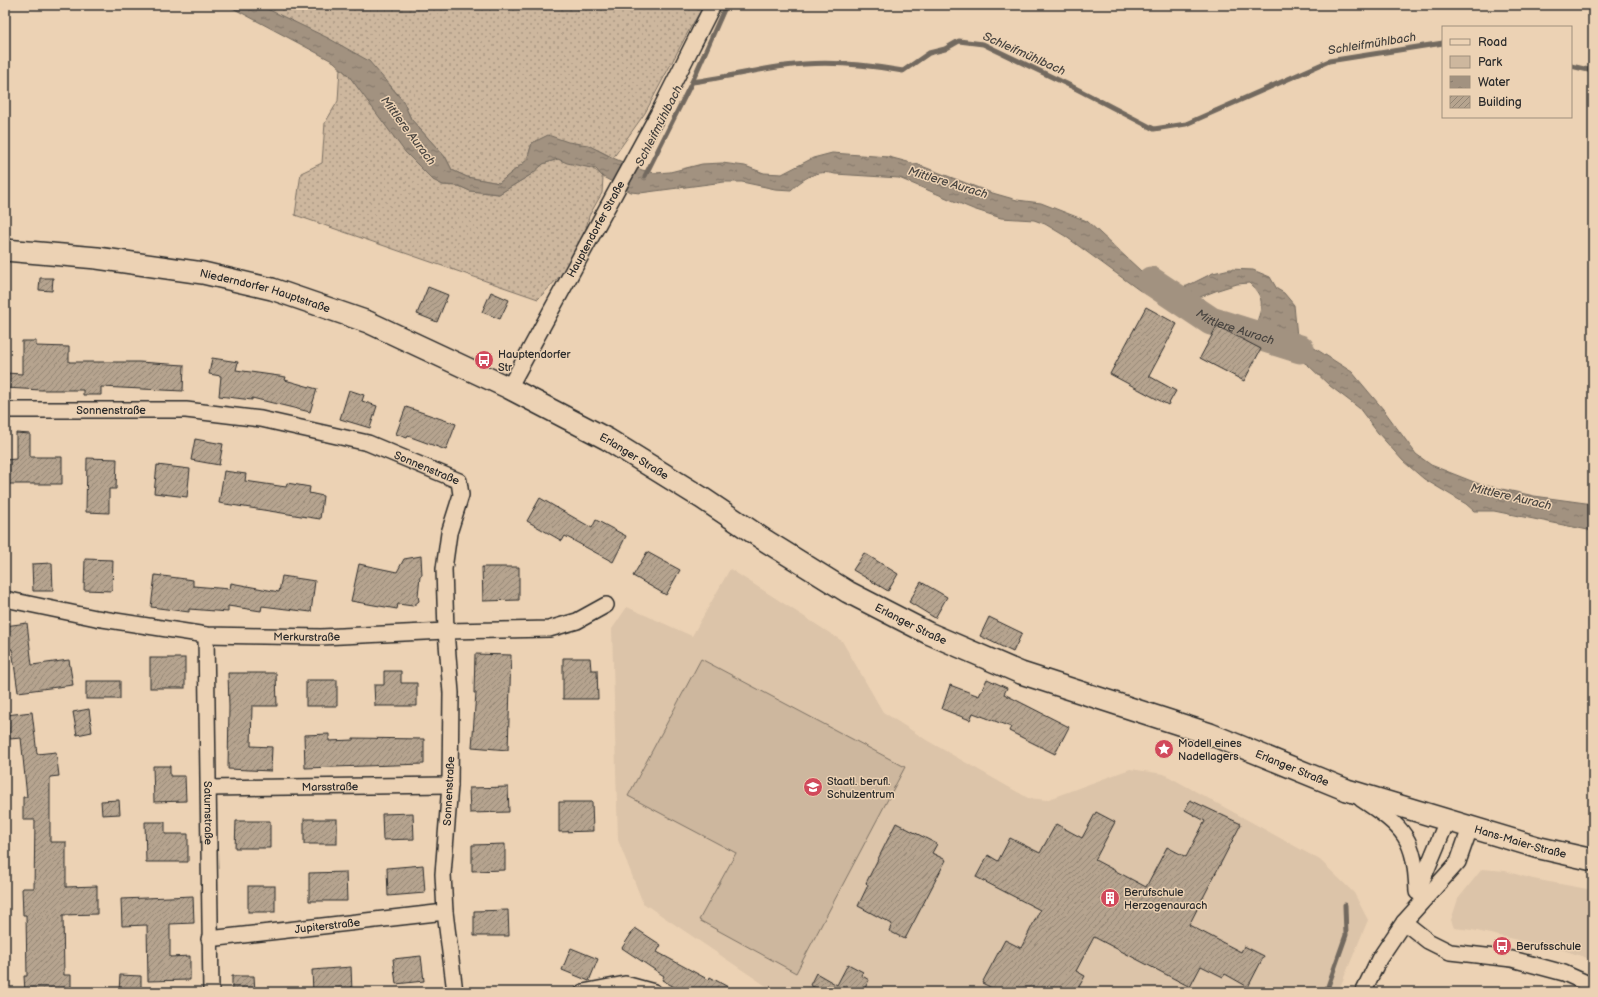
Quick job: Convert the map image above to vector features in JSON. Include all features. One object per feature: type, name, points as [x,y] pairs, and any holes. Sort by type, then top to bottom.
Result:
[{"type":"street","name":"Hauptendorfer Straße","points":[[509,388],[658,114],[712,5]]},
{"type":"street","name":"Niederndorfer Hauptstraße","points":[[5,250],[97,258],[203,273],[272,289],[368,322],[509,388]]},
{"type":"street","name":"Erlanger Straße","points":[[509,388],[607,439],[702,498],[766,542],[848,592],[928,633],[1020,673],[1210,734],[1347,790],[1448,821],[1404,922]]},
{"type":"street","name":"Sonnenstraße","points":[[5,410],[186,410],[261,419],[368,443],[459,481],[462,495],[449,534],[444,569],[446,631],[451,692],[450,785],[443,874],[445,912],[455,992]]},
{"type":"street","name":"Merkurstraße","points":[[5,599],[96,618],[206,635],[321,637],[446,631],[549,629],[577,621],[606,605]]},
{"type":"street","name":"Saturnstraße","points":[[206,635],[211,992]]},
{"type":"street","name":"Marsstraße","points":[[209,788],[450,785]]},
{"type":"street","name":"Erlanger Straße","points":[[1347,790],[1385,815],[1397,825],[1404,834],[1413,853],[1416,868],[1417,892]]},
{"type":"street","name":"Hans-Maier-Straße","points":[[1448,821],[1540,848],[1593,860]]},
{"type":"street","points":[[1363,992],[1379,959],[1404,922],[1458,862],[1470,828]]},
{"type":"street","name":"Jupiterstraße","points":[[210,939],[445,912]]},
{"type":"street","points":[[1404,922],[1428,941],[1450,952],[1512,959],[1564,973],[1593,986]]},
{"type":"street","points":[[584,992],[627,988],[654,992]]},
{"type":"shaded area","name":"Staatl. berufl. Schulzentrum","points":[[730,569],[842,641],[883,712],[928,741],[1028,798],[1046,800],[1130,769],[1164,774],[1320,860],[1354,893],[1368,920],[1338,992],[775,992],[643,903],[618,840],[612,629],[627,607],[692,636]]},
{"type":"shaded area","points":[[1482,869],[1505,871],[1533,879],[1593,890],[1593,960],[1563,950],[1472,930],[1454,928],[1451,920],[1458,899]]},
{"type":"green space","points":[[259,5],[704,5],[645,113],[613,158],[593,148],[574,144],[532,143],[527,160],[499,183],[467,177],[452,170],[446,158],[411,119],[403,101],[386,80]]},
{"type":"green space","points":[[340,68],[349,76],[422,168],[433,180],[443,185],[459,186],[470,191],[499,194],[532,174],[543,164],[558,159],[593,169],[603,177],[602,193],[589,216],[585,233],[565,271],[538,299],[295,215],[301,173],[322,163],[325,123],[338,101]]},
{"type":"green space","points":[[701,659],[905,767],[796,973],[699,920],[736,853],[628,796]]},
{"type":"water","points":[[227,5],[259,5],[328,38],[369,61],[403,101],[411,119],[446,158],[452,170],[467,177],[499,183],[527,160],[532,143],[548,135],[568,142],[588,145],[613,158],[642,170],[655,173],[670,172],[702,164],[722,163],[745,166],[764,173],[782,174],[813,158],[832,153],[889,157],[919,165],[989,192],[1017,200],[1041,203],[1087,221],[1141,271],[1163,286],[1175,288],[1187,286],[1213,273],[1230,269],[1253,270],[1270,277],[1277,289],[1284,293],[1294,305],[1297,337],[1352,372],[1383,409],[1416,454],[1431,465],[1479,484],[1534,496],[1593,504],[1593,531],[1494,511],[1474,511],[1466,504],[1424,479],[1403,461],[1378,433],[1359,408],[1330,386],[1308,365],[1284,350],[1269,345],[1254,329],[1261,309],[1261,299],[1249,283],[1237,284],[1218,290],[1174,307],[1158,301],[1139,290],[1065,236],[1045,224],[1034,220],[1001,218],[973,209],[899,178],[822,173],[806,178],[791,190],[775,189],[742,182],[724,182],[640,193],[631,192],[603,177],[596,169],[567,163],[558,159],[543,164],[532,174],[499,194],[470,191],[459,186],[443,185],[433,180],[405,152],[349,76],[334,62]]},
{"type":"building","points":[[40,278],[53,278],[52,291],[39,290]]},
{"type":"building","points":[[428,287],[448,295],[437,322],[417,314]]},
{"type":"building","points":[[491,292],[509,300],[500,319],[482,312]]},
{"type":"building","points":[[1146,307],[1177,324],[1149,376],[1176,391],[1168,405],[1110,374]]},
{"type":"building","points":[[1217,326],[1261,349],[1244,381],[1200,358]]},
{"type":"building","points":[[22,341],[36,341],[36,346],[69,347],[69,362],[139,362],[184,365],[183,391],[101,387],[101,395],[83,395],[83,390],[5,388],[6,373],[22,374]]},
{"type":"building","points":[[212,358],[238,362],[236,370],[286,377],[285,380],[317,389],[310,412],[252,398],[252,400],[219,396],[221,376],[209,374]]},
{"type":"building","points":[[349,390],[364,395],[362,401],[377,406],[370,428],[340,419]]},
{"type":"building","points":[[406,407],[456,424],[446,450],[408,436],[407,438],[396,434]]},
{"type":"building","points":[[16,433],[30,434],[30,457],[62,457],[62,484],[5,484],[5,460],[16,459]]},
{"type":"building","points":[[195,439],[223,444],[219,465],[191,460]]},
{"type":"building","points":[[87,458],[117,459],[116,489],[109,489],[109,513],[86,512]]},
{"type":"building","points":[[157,465],[190,469],[187,497],[154,493]]},
{"type":"building","points":[[224,471],[246,474],[245,481],[286,487],[287,483],[310,487],[309,493],[323,496],[320,519],[219,503]]},
{"type":"building","points":[[540,498],[592,528],[596,520],[626,536],[613,562],[565,536],[562,541],[527,521]]},
{"type":"building","points":[[647,552],[680,570],[666,595],[633,576]]},
{"type":"building","points":[[864,553],[898,574],[888,591],[853,570]]},
{"type":"building","points":[[421,556],[422,575],[420,576],[419,601],[413,606],[398,604],[397,609],[351,601],[359,564],[397,572],[404,559]]},
{"type":"building","points":[[85,559],[113,560],[112,591],[84,590]]},
{"type":"building","points":[[52,563],[53,591],[33,591],[32,564]]},
{"type":"building","points":[[482,567],[519,567],[519,600],[483,601]]},
{"type":"building","points":[[155,575],[193,580],[193,586],[230,589],[231,583],[279,592],[282,576],[315,581],[311,612],[262,606],[261,611],[228,606],[228,612],[189,609],[189,612],[151,607]]},
{"type":"building","points":[[921,582],[947,597],[935,618],[909,602]]},
{"type":"building","points":[[989,617],[1022,633],[1013,652],[980,636]]},
{"type":"building","points":[[27,623],[32,665],[69,660],[73,685],[18,692],[12,649],[5,650],[5,626]]},
{"type":"building","points":[[475,654],[511,655],[508,750],[472,747],[476,693],[474,693]]},
{"type":"building","points":[[150,658],[185,658],[185,688],[150,688]]},
{"type":"building","points":[[563,658],[590,658],[591,670],[597,670],[598,699],[563,699]]},
{"type":"building","points":[[384,671],[401,671],[401,683],[417,683],[417,706],[375,706],[374,685],[384,685]]},
{"type":"building","points":[[228,673],[276,673],[277,706],[252,706],[251,746],[272,747],[271,771],[228,769]]},
{"type":"building","points":[[987,679],[1007,688],[1004,694],[1069,727],[1055,754],[1009,731],[1011,727],[973,713],[970,720],[942,709],[950,685],[979,696]]},
{"type":"building","points":[[306,680],[337,680],[337,706],[306,706]]},
{"type":"building","points":[[86,681],[120,681],[120,699],[86,699]]},
{"type":"building","points":[[89,709],[92,732],[77,735],[73,712]]},
{"type":"building","points":[[32,712],[37,754],[56,752],[59,776],[50,777],[50,842],[66,842],[66,887],[97,886],[97,914],[63,915],[64,975],[71,975],[71,992],[25,992],[24,976],[27,976],[26,915],[23,915],[22,888],[34,888],[35,820],[23,820],[23,797],[27,797],[21,738],[10,739],[6,715]]},
{"type":"building","points":[[329,734],[329,741],[353,740],[353,738],[424,739],[424,764],[305,768],[304,735]]},
{"type":"building","points":[[153,766],[170,766],[170,776],[185,776],[186,801],[154,802]]},
{"type":"building","points":[[508,787],[509,812],[470,813],[469,788]]},
{"type":"building","points":[[119,800],[120,814],[102,815],[101,801]]},
{"type":"building","name":"Berufschule Herzogenaurach","points":[[1190,800],[1241,824],[1189,925],[1241,952],[1244,946],[1264,956],[1248,987],[1225,974],[1223,977],[1201,966],[1190,987],[1094,937],[1076,971],[1085,976],[1076,992],[1000,992],[982,983],[1005,940],[1021,948],[1040,910],[976,877],[988,855],[998,861],[1010,838],[1040,853],[1056,824],[1082,838],[1096,812],[1115,822],[1095,860],[1146,887],[1167,847],[1186,857],[1205,821],[1185,810]]},
{"type":"building","points":[[559,802],[592,802],[593,831],[559,832]]},
{"type":"building","points":[[413,813],[414,839],[383,840],[382,814]]},
{"type":"building","points":[[304,819],[337,819],[337,844],[304,844]]},
{"type":"building","points":[[236,821],[270,821],[270,848],[235,848]]},
{"type":"building","points":[[145,822],[165,822],[165,834],[188,834],[188,862],[146,862]]},
{"type":"building","points":[[896,823],[937,844],[932,853],[946,860],[905,939],[889,931],[892,924],[858,906],[868,885],[866,883]]},
{"type":"building","points":[[505,844],[505,870],[472,871],[472,845]]},
{"type":"building","points":[[423,865],[425,893],[388,896],[387,868]]},
{"type":"building","points":[[346,872],[347,901],[309,901],[309,873]]},
{"type":"building","points":[[248,886],[275,886],[275,912],[248,912]]},
{"type":"building","points":[[193,896],[194,923],[170,924],[170,957],[190,956],[190,980],[148,981],[147,925],[122,926],[121,899]]},
{"type":"building","points":[[508,910],[509,936],[474,936],[474,911]]},
{"type":"building","points":[[635,928],[661,945],[657,952],[709,980],[710,977],[737,992],[683,992],[662,980],[664,976],[622,948]]},
{"type":"building","points":[[571,948],[598,959],[589,981],[562,970]]},
{"type":"building","points":[[421,956],[424,981],[396,984],[393,959]]},
{"type":"building","points":[[848,964],[863,972],[861,975],[869,980],[863,992],[823,992],[810,985],[816,973],[837,985]]},
{"type":"building","points":[[351,967],[352,992],[313,992],[312,970]]},
{"type":"building","points":[[120,975],[141,976],[141,991],[119,991]]},
{"type":"building","points":[[232,976],[254,976],[255,992],[232,992]]},
{"type":"waterway","points":[[692,82],[726,5]]},
{"type":"waterway","name":"Schleifmühlbach","points":[[645,176],[692,82],[773,68],[800,64],[829,63],[874,66],[903,71],[929,53],[945,49],[959,41],[983,44],[1073,87],[1154,129],[1186,124],[1329,61],[1442,43]]},
{"type":"waterway","name":"Schleifmühlbach","points":[[1572,66],[1593,71]]},
{"type":"waterway","name":"Mittlere Aurach","points":[[1151,281],[1211,321],[1300,349]]},
{"type":"waterway","points":[[1326,992],[1346,935],[1345,905]]},
{"type":"place","name":"Hauptendorfer Str","points":[[484,360]]},
{"type":"place","name":"Modell eines Nadellagers","points":[[1164,749]]},
{"type":"place","name":"Staatl. berufl. Schulzentrum","points":[[813,787]]},
{"type":"place","name":"Berufschule Herzogenaurach","points":[[1110,898]]},
{"type":"place","name":"Berufsschule","points":[[1502,946]]}]
